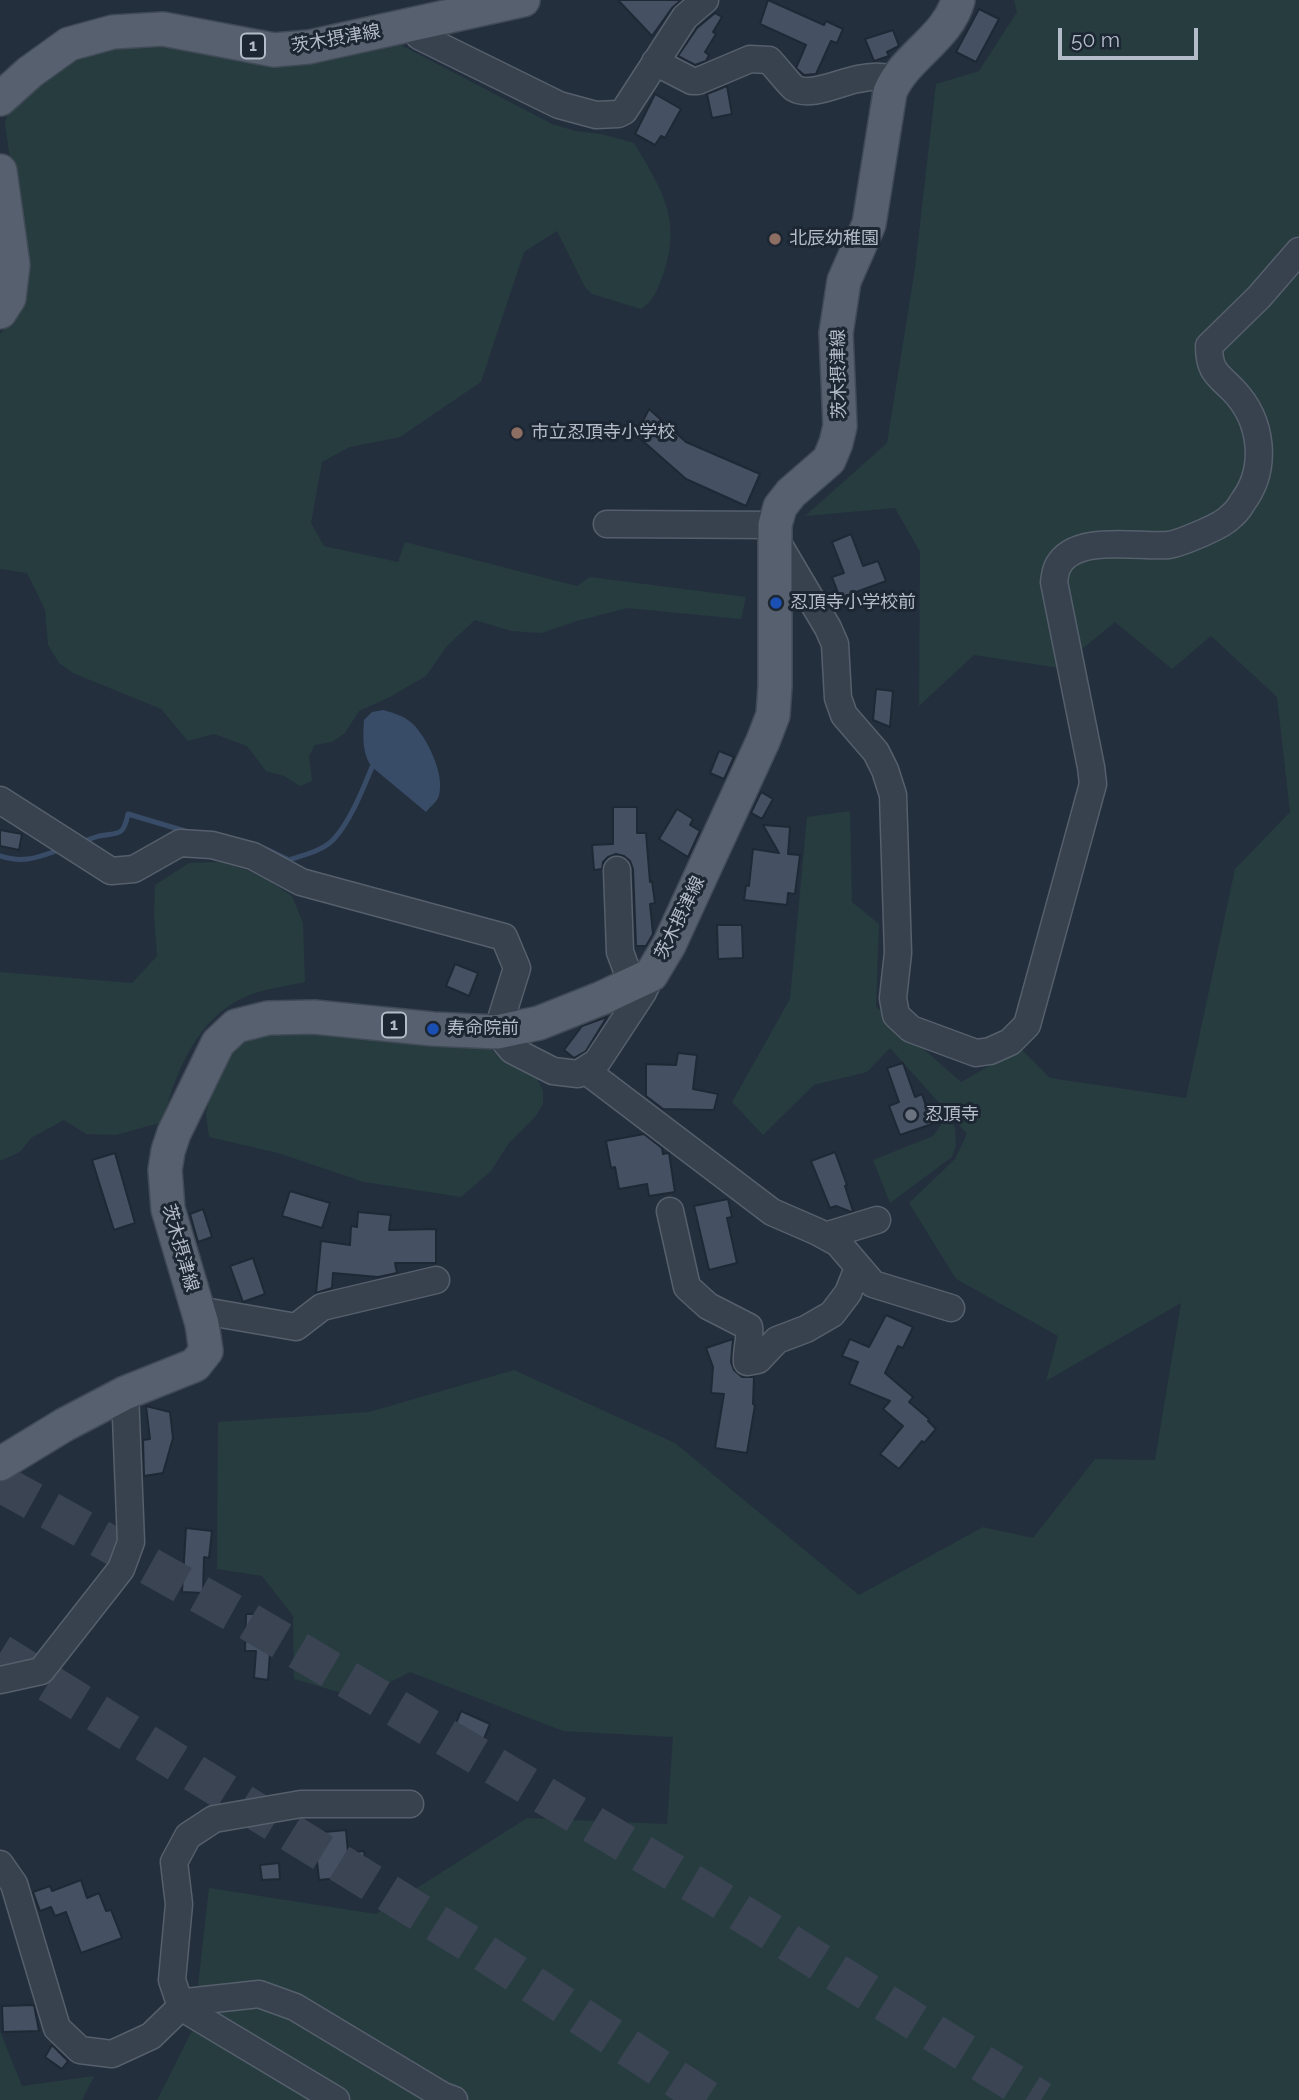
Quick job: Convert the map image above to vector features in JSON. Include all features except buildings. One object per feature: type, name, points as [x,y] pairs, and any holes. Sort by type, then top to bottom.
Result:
[{"type":"main road","name":"茨木摂津線","points":[[0,99],[30,72],[69,44],[113,32],[163,29],[274,50],[309,47],[523,0]]},
{"type":"main road","points":[[895,79],[944,28],[952,17],[958,0]]},
{"type":"main road","name":"茨木摂津線","points":[[0,1464],[125,1392],[195,1364],[206,1351],[202,1324],[167,1209],[165,1170],[174,1133],[218,1044],[236,1026],[268,1017],[314,1017],[433,1029],[497,1032],[539,1023],[641,980],[669,945],[773,715],[775,533],[780,507],[791,493],[829,460],[836,443],[840,426],[836,333],[845,281],[869,224],[890,92],[895,79]]},
{"type":"main road","points":[[0,171],[13,265],[9,298],[0,312]]},
{"type":"street","points":[[413,24],[419,36],[431,43],[559,105],[596,115],[618,114],[624,111],[685,17],[705,0]]},
{"type":"street","points":[[655,62],[698,81],[750,59],[769,60],[792,87],[807,92],[857,79],[883,76],[895,79]]},
{"type":"street","points":[[607,524],[775,533],[835,645],[838,698],[844,715],[876,752],[893,795],[898,953],[893,998],[896,1015],[911,1029],[976,1053],[990,1051],[1010,1042],[1027,1025],[1093,784],[1054,582],[1057,567],[1066,556],[1087,547],[1112,544],[1170,545],[1227,521],[1242,503],[1255,482],[1260,461],[1259,441],[1247,408],[1213,368],[1209,346],[1259,297],[1299,251]]},
{"type":"street","points":[[0,800],[111,871],[134,869],[180,843],[212,845],[253,856],[301,882],[504,937],[517,968],[497,1032],[512,1050],[553,1071],[578,1074],[597,1062],[643,992],[641,980],[620,952],[617,870]]},
{"type":"street","points":[[585,1070],[772,1212],[838,1243],[873,1284],[951,1308]]},
{"type":"street","points":[[670,1211],[687,1287],[708,1306],[749,1327],[751,1340],[747,1349],[747,1362],[758,1360],[777,1340],[806,1329],[832,1314],[848,1293],[858,1268]]},
{"type":"street","points":[[825,1236],[877,1220]]},
{"type":"street","points":[[198,1310],[296,1327],[323,1307],[436,1280]]},
{"type":"street","points":[[0,1680],[41,1671],[121,1569],[131,1542],[125,1392]]},
{"type":"street","points":[[336,2100],[181,2007],[172,1980],[179,1904],[174,1862],[188,1836],[214,1819],[302,1804],[410,1804]]},
{"type":"street","points":[[0,1864],[14,1884],[57,2028],[80,2050],[112,2054],[151,2036],[186,2002],[259,1994],[295,2007],[443,2096],[454,2100]]},
{"type":"green space","points":[[1014,0],[1299,0],[1299,2100],[157,2100],[193,2029],[209,1888],[376,1914],[527,1818],[667,1824],[673,1737],[563,1731],[410,1672],[359,1698],[294,1679],[293,1616],[262,1576],[217,1569],[218,1422],[369,1412],[514,1370],[675,1443],[859,1595],[983,1527],[1033,1538],[1095,1459],[1155,1460],[1181,1303],[1046,1381],[1058,1336],[956,1279],[909,1203],[955,1159],[967,1134],[890,1048],[867,1072],[814,1085],[763,1135],[732,1102],[790,999],[807,817],[850,811],[852,902],[879,924],[876,1007],[961,1082],[1020,1048],[1050,1078],[1186,1098],[1235,869],[1290,812],[1277,697],[1211,636],[1172,669],[1115,622],[1059,668],[974,655],[919,706],[920,552],[895,508],[805,516],[887,443],[915,268],[936,84],[979,71],[1017,12]]},
{"type":"green space","points":[[166,42],[274,63],[309,65],[401,45],[552,124],[634,143],[653,175],[670,220],[669,253],[660,283],[650,302],[641,309],[592,294],[585,287],[557,231],[524,252],[481,382],[400,437],[350,447],[322,462],[311,523],[324,546],[398,562],[405,542],[577,586],[590,577],[746,597],[741,619],[627,608],[541,633],[511,631],[475,620],[447,646],[426,676],[359,711],[345,733],[332,742],[315,745],[309,756],[312,781],[300,786],[284,776],[266,771],[247,746],[214,734],[188,741],[161,709],[73,673],[59,663],[48,645],[45,610],[27,573],[0,569],[0,334],[20,300],[24,263],[5,123],[11,103],[80,53],[116,44]]},
{"type":"green space","points":[[219,862],[247,870],[292,896],[303,923],[305,982],[247,996],[215,1017],[202,1032],[181,1066],[163,1122],[116,1135],[86,1134],[64,1120],[31,1138],[20,1152],[0,1161],[0,972],[132,983],[157,956],[155,885],[189,863]]},
{"type":"green space","points":[[274,1029],[487,1046],[508,1064],[537,1078],[543,1091],[543,1104],[536,1116],[509,1143],[491,1171],[461,1197],[364,1182],[278,1153],[209,1137],[206,1114],[216,1075],[224,1059],[243,1042]]},
{"type":"green space","points":[[948,1115],[955,1128],[956,1145],[952,1157],[890,1203],[873,1160],[933,1136]]},
{"type":"green space","points":[[0,2031],[22,2086],[94,2076],[82,2100],[0,2100]]},
{"type":"water","points":[[383,710],[413,724],[434,757],[439,777],[439,795],[426,812],[372,767],[366,756],[364,720],[372,712]]},
{"type":"waterway","points":[[266,849],[289,860],[329,844],[350,815],[372,767]]},
{"type":"waterway","points":[[81,842],[119,832],[124,827],[128,814],[185,831]]},
{"type":"waterway","points":[[0,856],[24,859],[62,849]]},
{"type":"tunnel","points":[[0,1483],[248,1621],[481,1758],[717,1898],[1041,2100]]},
{"type":"tunnel","points":[[0,1653],[480,1950],[708,2100]]},
{"type":"place","name":"北辰幼稚園","points":[[775,239]]},
{"type":"place","name":"市立忍頂寺小学校","points":[[517,433]]},
{"type":"place","name":"忍頂寺小学校前","points":[[776,603]]},
{"type":"place","name":"寿命院前","points":[[433,1029]]},
{"type":"place","name":"忍頂寺","points":[[911,1115]]}]
